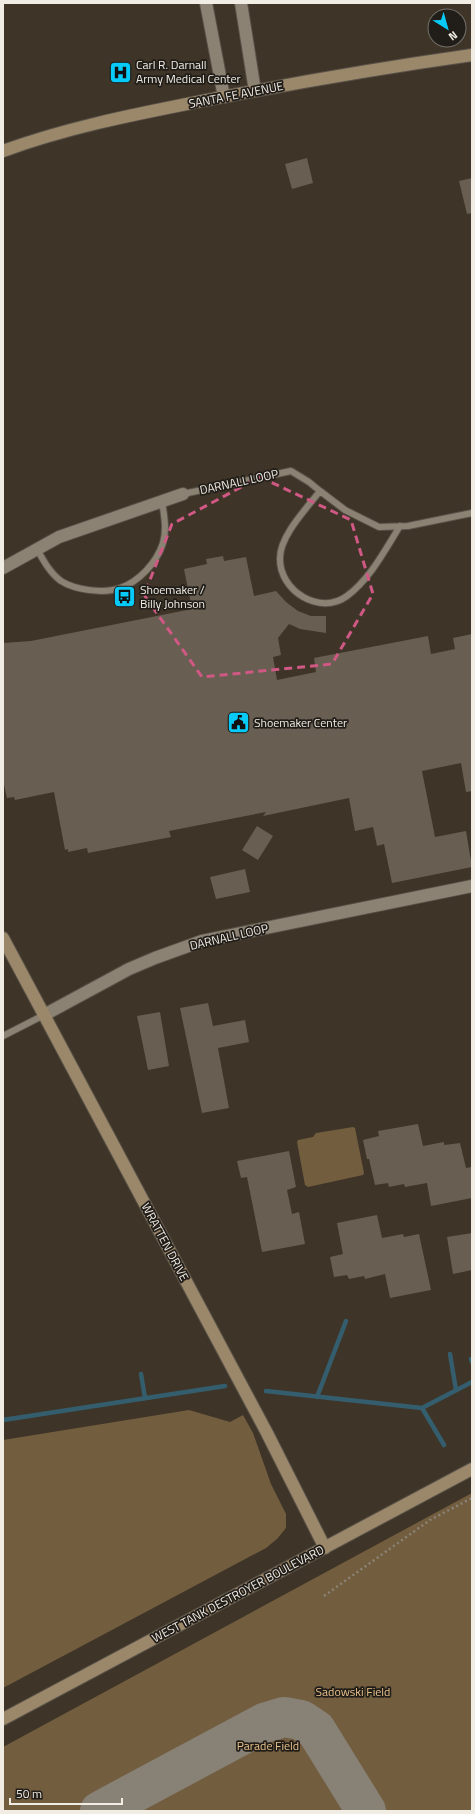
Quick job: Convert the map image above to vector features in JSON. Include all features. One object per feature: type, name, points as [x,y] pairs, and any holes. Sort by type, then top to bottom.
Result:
[{"type":"street","points":[[206,3],[224,97]]},
{"type":"street","points":[[241,3],[255,91]]},
{"type":"street","points":[[439,60],[472,47]]},
{"type":"street","name":"SANTA FE AVENUE","points":[[3,151],[76,128],[224,97],[472,55]]},
{"type":"street","name":"DARNALL LOOP","points":[[3,568],[59,537],[183,494]]},
{"type":"street","name":"DARNALL LOOP","points":[[44,1015],[129,969],[202,941],[472,886]]},
{"type":"street","name":"WRATTEN DRIVE","points":[[3,938],[267,1433],[325,1548]]},
{"type":"street","name":"WEST TANK DESTROYER BOULEVARD","points":[[3,1719],[472,1469]]},
{"type":"lane","name":"DARNALL LOOP","points":[[183,494],[291,471],[309,482],[345,510],[379,527],[400,526],[472,513]]},
{"type":"lane","points":[[320,492],[295,522],[283,544],[280,558],[282,573],[290,587],[302,598],[316,602],[332,602],[346,597],[359,585],[375,565],[400,526]]},
{"type":"lane","points":[[37,549],[46,565],[61,581],[83,590],[112,590],[121,588],[134,580],[151,565],[162,543],[165,526],[162,501]]},
{"type":"lane","name":"DARNALL LOOP","points":[[3,1036],[44,1015]]},
{"type":"path","points":[[324,1596],[430,1520],[472,1498]]},
{"type":"highlighted area","points":[[260,477],[351,520],[373,594],[332,664],[202,677],[144,595],[172,524]]},
{"type":"green space","points":[[353,1127],[355,1128],[364,1173],[363,1175],[308,1187],[305,1185],[297,1142],[298,1140],[313,1137],[316,1133]]},
{"type":"green space","points":[[189,1410],[230,1422],[243,1415],[253,1433],[271,1484],[286,1514],[286,1528],[277,1539],[266,1548],[3,1688],[3,1440]]},
{"type":"green space","name":"Sadowski Field","points":[[472,1493],[472,1811],[3,1811],[3,1747]]},
{"type":"building","points":[[307,158],[313,183],[292,189],[285,164]]},
{"type":"building","points":[[472,178],[472,213],[467,214],[459,181]]},
{"type":"building","name":"Shoemaker Center","points":[[223,556],[224,561],[246,557],[254,596],[276,591],[286,602],[298,611],[311,616],[326,616],[326,633],[300,629],[289,624],[278,638],[281,655],[273,657],[277,680],[316,672],[314,658],[428,636],[431,654],[455,649],[453,638],[472,634],[472,791],[466,792],[461,763],[422,771],[435,837],[466,831],[472,867],[392,883],[384,844],[377,846],[373,827],[355,831],[349,798],[263,816],[266,812],[169,831],[171,837],[88,853],[87,848],[68,852],[68,849],[65,850],[54,792],[15,800],[14,797],[7,798],[3,780],[3,643],[31,641],[192,609],[184,569],[207,564],[206,559]]},
{"type":"building","points":[[257,826],[273,836],[258,860],[242,850]]},
{"type":"building","points":[[245,869],[250,892],[216,899],[210,877]]},
{"type":"building","points":[[208,1003],[213,1026],[245,1020],[249,1042],[218,1048],[229,1108],[202,1113],[180,1008]]},
{"type":"building","points":[[160,1012],[169,1066],[148,1070],[137,1016]]},
{"type":"building","points":[[418,1124],[423,1146],[444,1142],[444,1145],[460,1143],[466,1168],[472,1167],[472,1198],[431,1206],[427,1183],[405,1187],[404,1184],[389,1187],[388,1183],[375,1185],[363,1140],[379,1136],[378,1131]]},
{"type":"building","points":[[289,1151],[296,1187],[287,1190],[292,1214],[299,1212],[305,1244],[262,1252],[247,1177],[241,1178],[237,1161]]},
{"type":"building","points":[[377,1215],[382,1238],[403,1234],[404,1237],[419,1234],[431,1290],[390,1298],[385,1274],[365,1279],[364,1276],[349,1279],[347,1275],[334,1277],[330,1257],[343,1254],[337,1223]]},
{"type":"building","points":[[472,1233],[472,1270],[453,1274],[447,1237]]},
{"type":"waterway","points":[[317,1397],[346,1321]]},
{"type":"waterway","points":[[450,1354],[456,1390]]},
{"type":"waterway","points":[[141,1374],[145,1398]]},
{"type":"waterway","points":[[266,1391],[422,1408],[472,1382]]},
{"type":"waterway","points":[[3,1420],[225,1386]]},
{"type":"waterway","points":[[422,1408],[444,1445]]},
{"type":"taxiway","points":[[100,1811],[264,1723],[284,1717],[301,1720],[316,1730],[366,1811]]},
{"type":"place","name":"Carl R. Darnall Army Medical Center","points":[[120,72]]},
{"type":"place","name":"Shoemaker / Billy Johnson","points":[[124,597]]},
{"type":"place","name":"Shoemaker Center","points":[[238,723]]},
{"type":"park label","name":"Parade Field","points":[[268,1746]]}]
